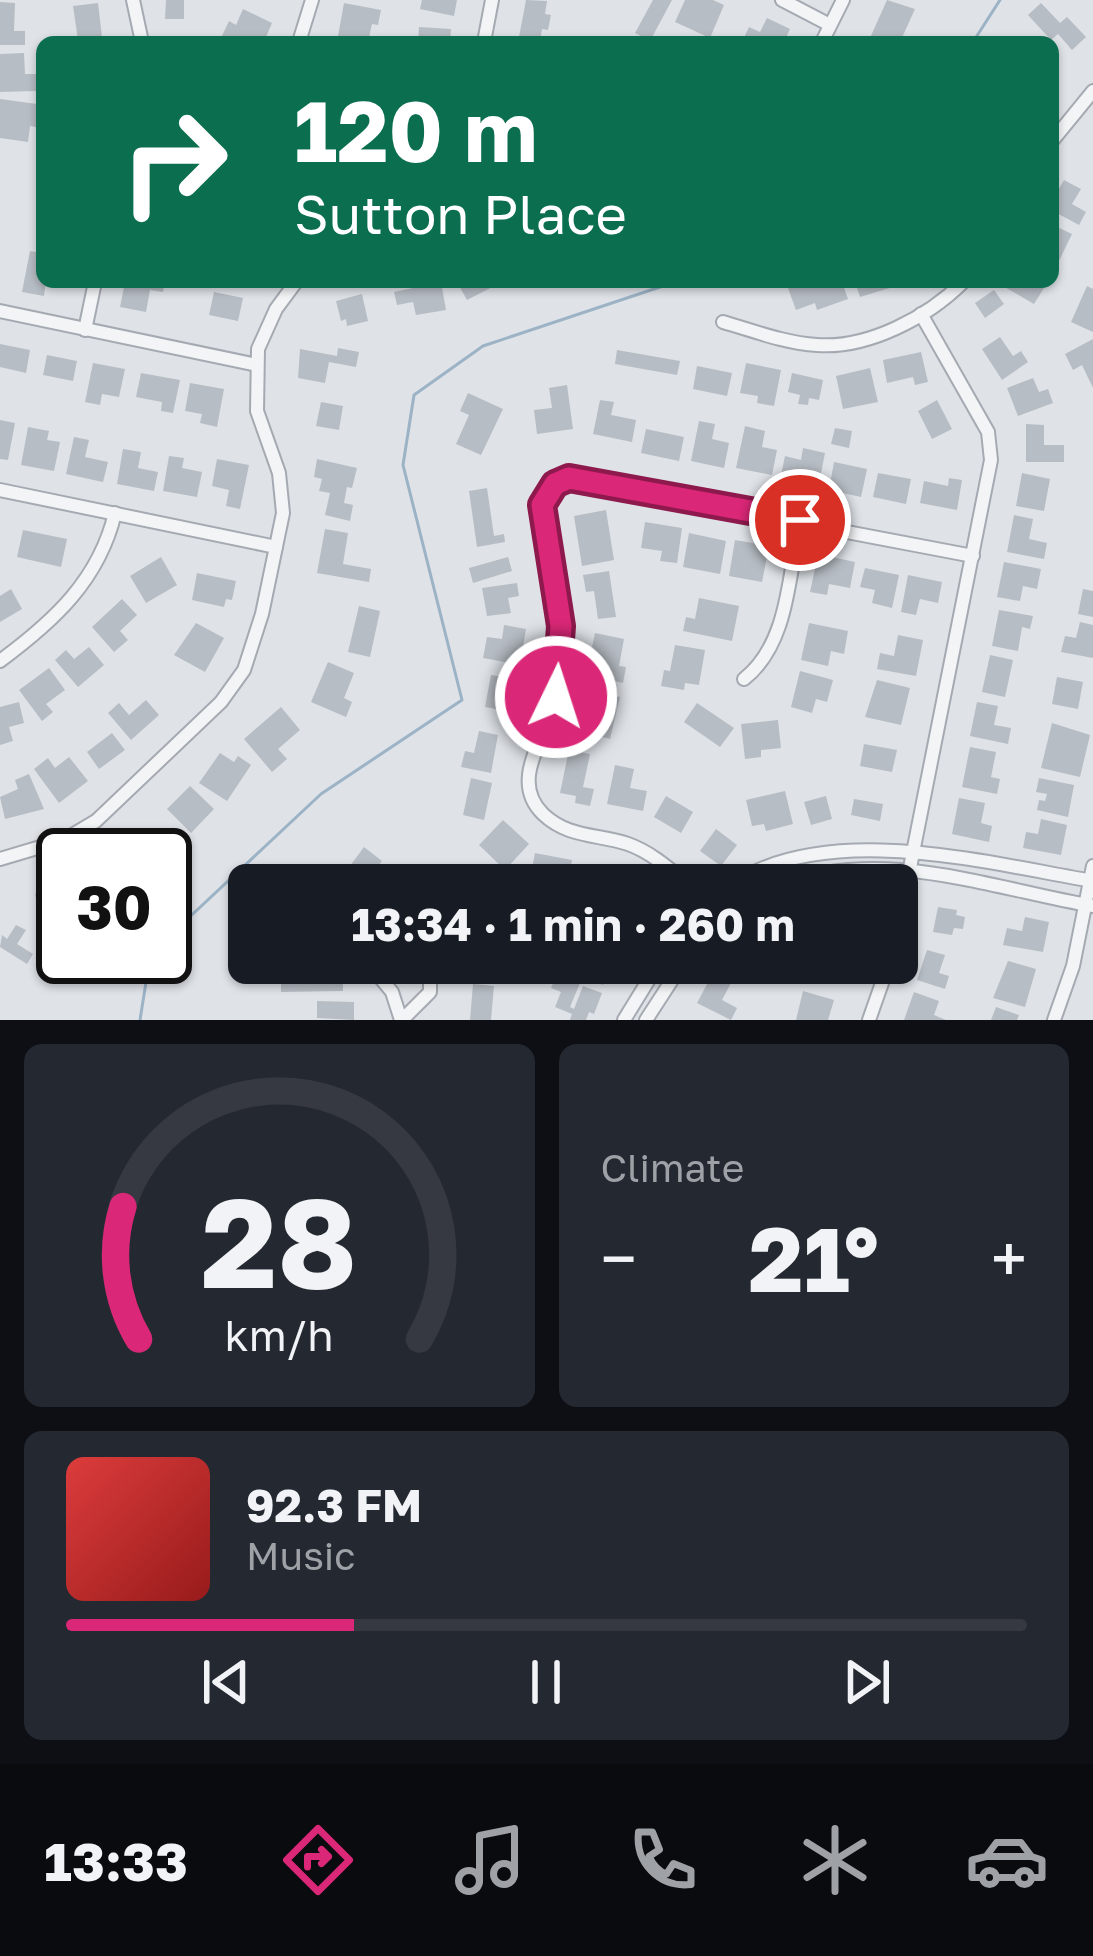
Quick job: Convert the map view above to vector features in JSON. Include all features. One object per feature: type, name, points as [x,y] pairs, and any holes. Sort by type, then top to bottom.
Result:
[{"type":"street","points":[[134,0],[141,36]]},
{"type":"street","points":[[300,36],[312,0]]},
{"type":"street","points":[[485,36],[493,0]]},
{"type":"street","points":[[782,0],[830,25]]},
{"type":"street","points":[[825,36],[843,0]]},
{"type":"street","points":[[1059,133],[1093,92]]},
{"type":"street","points":[[85,330],[94,288]]},
{"type":"street","points":[[0,859],[64,840],[97,821],[221,702],[252,651],[276,547],[282,493],[256,411],[257,365],[266,328],[292,288]]},
{"type":"street","points":[[724,322],[779,339],[831,345],[883,332],[921,314],[954,288]]},
{"type":"street","points":[[0,311],[257,365]]},
{"type":"street","points":[[911,864],[991,460],[988,433],[921,314]]},
{"type":"street","points":[[658,864],[629,844],[566,830],[538,809],[528,791],[532,756],[553,713],[561,675],[559,605],[544,524],[546,493],[555,484],[569,478],[973,556]]},
{"type":"street","points":[[0,490],[276,547]]},
{"type":"street","points":[[0,661],[55,614],[92,574],[115,513]]},
{"type":"street","points":[[744,680],[760,667],[777,633],[800,520]]},
{"type":"street","points":[[773,864],[854,851],[914,852],[1092,876],[1069,986],[1054,1020]]},
{"type":"street","points":[[918,871],[1089,905]]},
{"type":"street","points":[[385,984],[401,1020],[430,992],[430,984]]},
{"type":"street","points":[[624,1020],[646,984]]},
{"type":"street","points":[[646,1020],[669,984]]},
{"type":"street","points":[[869,1020],[882,984]]},
{"type":"building","points":[[166,0],[184,0],[184,19],[165,19]]},
{"type":"building","points":[[422,0],[457,0],[454,16],[420,9]]},
{"type":"building","points":[[526,0],[547,1],[548,30],[542,29],[541,36],[519,36]]},
{"type":"building","points":[[653,0],[672,0],[653,36],[635,33]]},
{"type":"building","points":[[685,0],[724,5],[711,36],[675,22]]},
{"type":"building","points":[[887,0],[915,9],[903,36],[871,36]]},
{"type":"building","points":[[0,2],[15,3],[14,31],[25,31],[25,45],[0,45]]},
{"type":"building","points":[[98,3],[102,36],[77,36],[73,6]]},
{"type":"building","points":[[344,3],[381,10],[369,36],[338,36]]},
{"type":"building","points":[[1041,3],[1060,23],[1067,17],[1086,37],[1072,50],[1058,34],[1047,36],[1028,15]]},
{"type":"building","points":[[243,9],[272,23],[267,36],[222,36],[229,21],[236,25]]},
{"type":"building","points":[[767,18],[790,29],[787,36],[745,36],[749,27],[760,32]]},
{"type":"building","points":[[419,27],[451,29],[450,36],[418,36]]},
{"type":"building","points":[[24,53],[25,74],[36,74],[36,91],[0,92],[0,54]]},
{"type":"building","points":[[0,99],[36,104],[36,127],[30,126],[28,142],[0,138]]},
{"type":"building","points":[[1064,180],[1081,189],[1072,204],[1086,212],[1079,225],[1059,214],[1059,189]]},
{"type":"building","points":[[1059,228],[1072,234],[1059,261]]},
{"type":"building","points":[[30,251],[36,252],[36,288],[45,288],[44,296],[22,292]]},
{"type":"building","points":[[1087,286],[1093,289],[1093,332],[1071,322]]},
{"type":"building","points":[[124,288],[164,288],[163,292],[150,290],[146,312],[120,307]]},
{"type":"building","points":[[442,288],[446,310],[416,315],[413,302],[397,305],[394,292]]},
{"type":"building","points":[[460,288],[490,288],[467,300]]},
{"type":"building","points":[[788,288],[844,288],[848,299],[817,310],[815,303],[796,310]]},
{"type":"building","points":[[857,288],[890,288],[860,297]]},
{"type":"building","points":[[1006,288],[1044,288],[1034,304]]},
{"type":"building","points":[[994,290],[1004,304],[985,318],[975,303]]},
{"type":"building","points":[[214,292],[243,298],[238,321],[209,315]]},
{"type":"building","points":[[362,294],[368,321],[347,326],[336,301]]},
{"type":"building","points":[[1000,337],[1013,356],[1021,351],[1028,362],[1002,380],[982,349]]},
{"type":"building","points":[[1093,339],[1093,388],[1082,365],[1073,370],[1065,354]]},
{"type":"building","points":[[0,344],[30,350],[26,373],[0,367]]},
{"type":"building","points":[[338,348],[359,352],[356,367],[329,362],[325,383],[298,378],[300,349],[337,356]]},
{"type":"building","points":[[617,350],[680,361],[677,375],[615,364]]},
{"type":"building","points":[[921,352],[928,382],[915,385],[913,377],[887,383],[883,360]]},
{"type":"building","points":[[47,355],[77,361],[73,381],[43,375]]},
{"type":"building","points":[[93,363],[125,369],[119,397],[102,394],[100,405],[85,402]]},
{"type":"building","points":[[746,363],[781,370],[774,406],[757,403],[758,396],[740,393]]},
{"type":"building","points":[[697,366],[732,373],[727,396],[693,389]]},
{"type":"building","points":[[870,368],[878,402],[843,409],[836,376]]},
{"type":"building","points":[[141,373],[180,380],[173,413],[161,411],[162,402],[136,397]]},
{"type":"building","points":[[792,373],[823,380],[819,400],[809,398],[808,405],[798,404],[800,395],[788,392]]},
{"type":"building","points":[[1033,378],[1039,392],[1048,389],[1053,403],[1018,416],[1007,388]]},
{"type":"building","points":[[190,383],[224,389],[217,427],[200,423],[202,414],[185,411]]},
{"type":"building","points":[[567,385],[573,429],[537,434],[534,410],[552,408],[549,388]]},
{"type":"building","points":[[468,393],[503,409],[481,455],[456,444],[469,415],[460,411]]},
{"type":"building","points":[[600,400],[614,402],[611,415],[636,420],[632,442],[593,434]]},
{"type":"building","points":[[937,400],[952,429],[932,439],[918,411]]},
{"type":"building","points":[[321,402],[343,406],[339,430],[316,426]]},
{"type":"building","points":[[0,420],[15,423],[8,460],[0,459]]},
{"type":"building","points":[[699,421],[715,424],[712,439],[729,443],[724,468],[691,461]]},
{"type":"building","points":[[1026,424],[1044,425],[1044,445],[1064,445],[1064,462],[1026,462]]},
{"type":"building","points":[[745,426],[765,431],[762,447],[777,450],[772,475],[736,468]]},
{"type":"building","points":[[28,427],[49,431],[47,440],[60,442],[54,471],[21,465]]},
{"type":"building","points":[[835,428],[852,431],[849,448],[831,444]]},
{"type":"building","points":[[646,429],[684,437],[679,461],[641,453]]},
{"type":"building","points":[[74,437],[89,440],[85,457],[108,462],[103,482],[66,474]]},
{"type":"building","points":[[803,448],[825,453],[818,488],[780,480],[785,456],[801,460]]},
{"type":"building","points":[[123,449],[141,452],[138,468],[158,472],[154,491],[117,484]]},
{"type":"building","points":[[169,456],[184,458],[182,468],[202,472],[197,497],[163,491]]},
{"type":"building","points":[[217,459],[249,465],[240,509],[226,506],[229,490],[212,486]]},
{"type":"building","points":[[317,459],[357,468],[344,503],[353,505],[350,521],[325,515],[330,493],[319,491],[322,479],[314,477]]},
{"type":"building","points":[[834,462],[867,469],[861,497],[829,490]]},
{"type":"building","points":[[878,473],[911,479],[906,504],[873,497]]},
{"type":"building","points":[[1022,473],[1050,479],[1044,511],[1016,506]]},
{"type":"building","points":[[949,478],[962,480],[957,510],[920,503],[924,481],[948,486]]},
{"type":"building","points":[[487,488],[494,536],[504,534],[505,542],[477,547],[469,491]]},
{"type":"building","points":[[606,510],[614,560],[582,566],[574,516]]},
{"type":"building","points":[[1014,515],[1033,519],[1029,539],[1047,543],[1044,559],[1007,552]]},
{"type":"building","points":[[645,522],[682,528],[677,563],[660,561],[662,551],[641,548]]},
{"type":"building","points":[[325,529],[348,533],[343,564],[371,569],[369,582],[317,573]]},
{"type":"building","points":[[23,530],[67,539],[61,567],[17,557]]},
{"type":"building","points":[[689,533],[726,541],[720,574],[683,567]]},
{"type":"building","points":[[735,540],[769,546],[762,582],[729,576]]},
{"type":"building","points":[[818,554],[855,562],[850,588],[829,584],[827,595],[810,592]]},
{"type":"building","points":[[161,557],[177,585],[146,603],[130,576]]},
{"type":"building","points":[[508,557],[512,571],[473,583],[469,568]]},
{"type":"building","points":[[1004,562],[1041,569],[1037,589],[1023,586],[1020,601],[997,597]]},
{"type":"building","points":[[865,568],[899,575],[892,608],[872,603],[875,590],[860,587]]},
{"type":"building","points":[[609,571],[616,617],[598,619],[594,591],[586,592],[583,575]]},
{"type":"building","points":[[197,573],[236,581],[232,600],[226,599],[224,607],[192,600]]},
{"type":"building","points":[[908,575],[942,582],[938,603],[920,599],[916,615],[901,612]]},
{"type":"building","points":[[517,583],[519,596],[508,598],[511,613],[487,616],[482,588]]},
{"type":"building","points":[[11,589],[22,609],[0,622],[0,596]]},
{"type":"building","points":[[1083,589],[1093,591],[1093,617],[1078,614]]},
{"type":"building","points":[[699,598],[739,606],[732,641],[683,631],[686,617],[695,619]]},
{"type":"building","points":[[122,599],[137,615],[120,631],[128,640],[114,652],[92,627]]},
{"type":"building","points":[[359,606],[380,611],[370,657],[348,652]]},
{"type":"building","points":[[999,610],[1033,616],[1030,629],[1022,627],[1018,651],[992,646]]},
{"type":"building","points":[[1080,622],[1093,625],[1093,658],[1061,652],[1065,636],[1076,638]]},
{"type":"building","points":[[196,623],[224,638],[205,672],[174,655]]},
{"type":"building","points":[[809,623],[848,631],[844,654],[831,651],[828,666],[801,660]]},
{"type":"building","points":[[504,625],[526,629],[520,665],[483,658],[487,637],[502,639]]},
{"type":"building","points":[[595,633],[624,639],[619,666],[626,667],[623,683],[586,675]]},
{"type":"building","points":[[898,635],[923,640],[916,676],[877,669],[880,653],[894,656]]},
{"type":"building","points":[[675,645],[705,650],[699,685],[685,683],[684,690],[661,686],[664,670],[670,671]]},
{"type":"building","points":[[89,647],[104,665],[78,687],[55,660],[66,650],[74,659]]},
{"type":"building","points":[[990,655],[1013,660],[1005,697],[982,692]]},
{"type":"building","points":[[328,662],[354,673],[344,698],[352,702],[346,717],[311,702]]},
{"type":"building","points":[[49,668],[65,690],[46,704],[53,712],[42,721],[19,690]]},
{"type":"building","points":[[800,671],[833,680],[827,702],[816,699],[812,713],[791,707]]},
{"type":"building","points":[[491,675],[520,680],[515,712],[485,707]]},
{"type":"building","points":[[1057,677],[1083,682],[1078,709],[1052,704]]},
{"type":"building","points":[[877,680],[910,688],[901,725],[865,717]]},
{"type":"building","points":[[586,689],[620,697],[610,739],[576,730]]},
{"type":"building","points":[[146,700],[159,715],[131,740],[108,713],[119,703],[129,715]]},
{"type":"building","points":[[19,702],[24,723],[9,727],[13,741],[0,745],[0,707]]},
{"type":"building","points":[[977,702],[998,706],[994,725],[1011,728],[1008,744],[970,736]]},
{"type":"building","points":[[697,703],[734,728],[720,747],[684,722]]},
{"type":"building","points":[[281,707],[300,730],[278,749],[287,759],[272,772],[244,739]]},
{"type":"building","points":[[778,720],[781,748],[761,750],[761,757],[745,759],[741,724]]},
{"type":"building","points":[[1052,723],[1090,735],[1080,777],[1041,768]]},
{"type":"building","points":[[479,731],[498,735],[491,773],[461,767],[465,751],[474,753]]},
{"type":"building","points":[[112,733],[125,750],[99,769],[87,752]]},
{"type":"building","points":[[864,744],[897,750],[892,772],[860,766]]},
{"type":"building","points":[[970,747],[996,752],[991,777],[1000,779],[997,794],[962,787]]},
{"type":"building","points":[[569,750],[590,754],[583,787],[594,789],[590,806],[575,803],[576,796],[560,793]]},
{"type":"building","points":[[220,753],[234,762],[238,756],[251,765],[227,801],[199,783]]},
{"type":"building","points":[[69,757],[88,781],[59,803],[34,769],[48,758],[55,768]]},
{"type":"building","points":[[615,765],[634,769],[630,788],[647,791],[643,811],[607,804]]},
{"type":"building","points":[[29,774],[44,809],[5,819],[0,797],[18,789],[15,780]]},
{"type":"building","points":[[471,778],[492,783],[484,820],[463,815]]},
{"type":"building","points":[[1039,778],[1074,785],[1068,817],[1037,810],[1039,800],[1045,801],[1047,794],[1036,792]]},
{"type":"building","points":[[190,786],[214,809],[192,832],[167,809]]},
{"type":"building","points":[[785,791],[793,824],[766,831],[764,824],[752,826],[746,800]]},
{"type":"building","points":[[666,796],[693,812],[681,833],[654,817]]},
{"type":"building","points":[[826,796],[832,819],[811,825],[804,802]]},
{"type":"building","points":[[959,798],[985,803],[981,823],[992,826],[989,842],[952,834]]},
{"type":"building","points":[[854,799],[883,804],[880,821],[851,815]]},
{"type":"building","points":[[1041,819],[1067,825],[1061,855],[1023,848],[1026,832],[1038,834]]},
{"type":"building","points":[[503,820],[529,844],[511,864],[499,864],[479,845]]},
{"type":"building","points":[[716,829],[737,845],[723,864],[700,851]]},
{"type":"building","points":[[364,847],[382,861],[380,864],[351,864]]},
{"type":"building","points":[[535,853],[572,860],[571,864],[533,864]]},
{"type":"building","points":[[938,907],[957,910],[956,915],[965,917],[963,929],[954,928],[952,935],[933,932]]},
{"type":"building","points":[[1025,917],[1049,922],[1043,952],[1003,945],[1007,928],[1022,931]]},
{"type":"building","points":[[16,925],[26,930],[17,944],[33,954],[27,964],[0,947],[2,935],[7,939]]},
{"type":"building","points":[[927,950],[945,955],[939,973],[949,976],[945,989],[918,977]]},
{"type":"building","points":[[1008,961],[1036,969],[1025,1007],[993,998]]},
{"type":"building","points":[[281,984],[343,984],[343,991],[281,992]]},
{"type":"building","points":[[473,984],[494,986],[491,1020],[470,1020]]},
{"type":"building","points":[[553,984],[580,984],[570,1007],[574,1009],[583,986],[602,993],[594,1014],[589,1012],[586,1020],[570,1020],[572,1014],[555,1007],[561,992],[551,988]]},
{"type":"building","points":[[707,984],[730,984],[722,1000],[737,1008],[731,1020],[697,1003]]},
{"type":"building","points":[[803,991],[834,1000],[828,1020],[796,1020]]},
{"type":"building","points":[[914,992],[939,1001],[934,1015],[946,1020],[904,1020]]},
{"type":"building","points":[[317,1001],[354,1002],[354,1020],[317,1018]]},
{"type":"building","points":[[996,1007],[1019,1015],[1017,1020],[991,1020]]},
{"type":"waterway","points":[[977,36],[1000,0]]},
{"type":"waterway","points":[[192,915],[321,794],[462,700],[403,465],[414,395],[483,346],[657,288]]},
{"type":"waterway","points":[[140,1020],[146,984]]},
{"type":"route","points":[[556,697],[561,626],[542,505],[555,484],[569,478],[800,520]]}]
